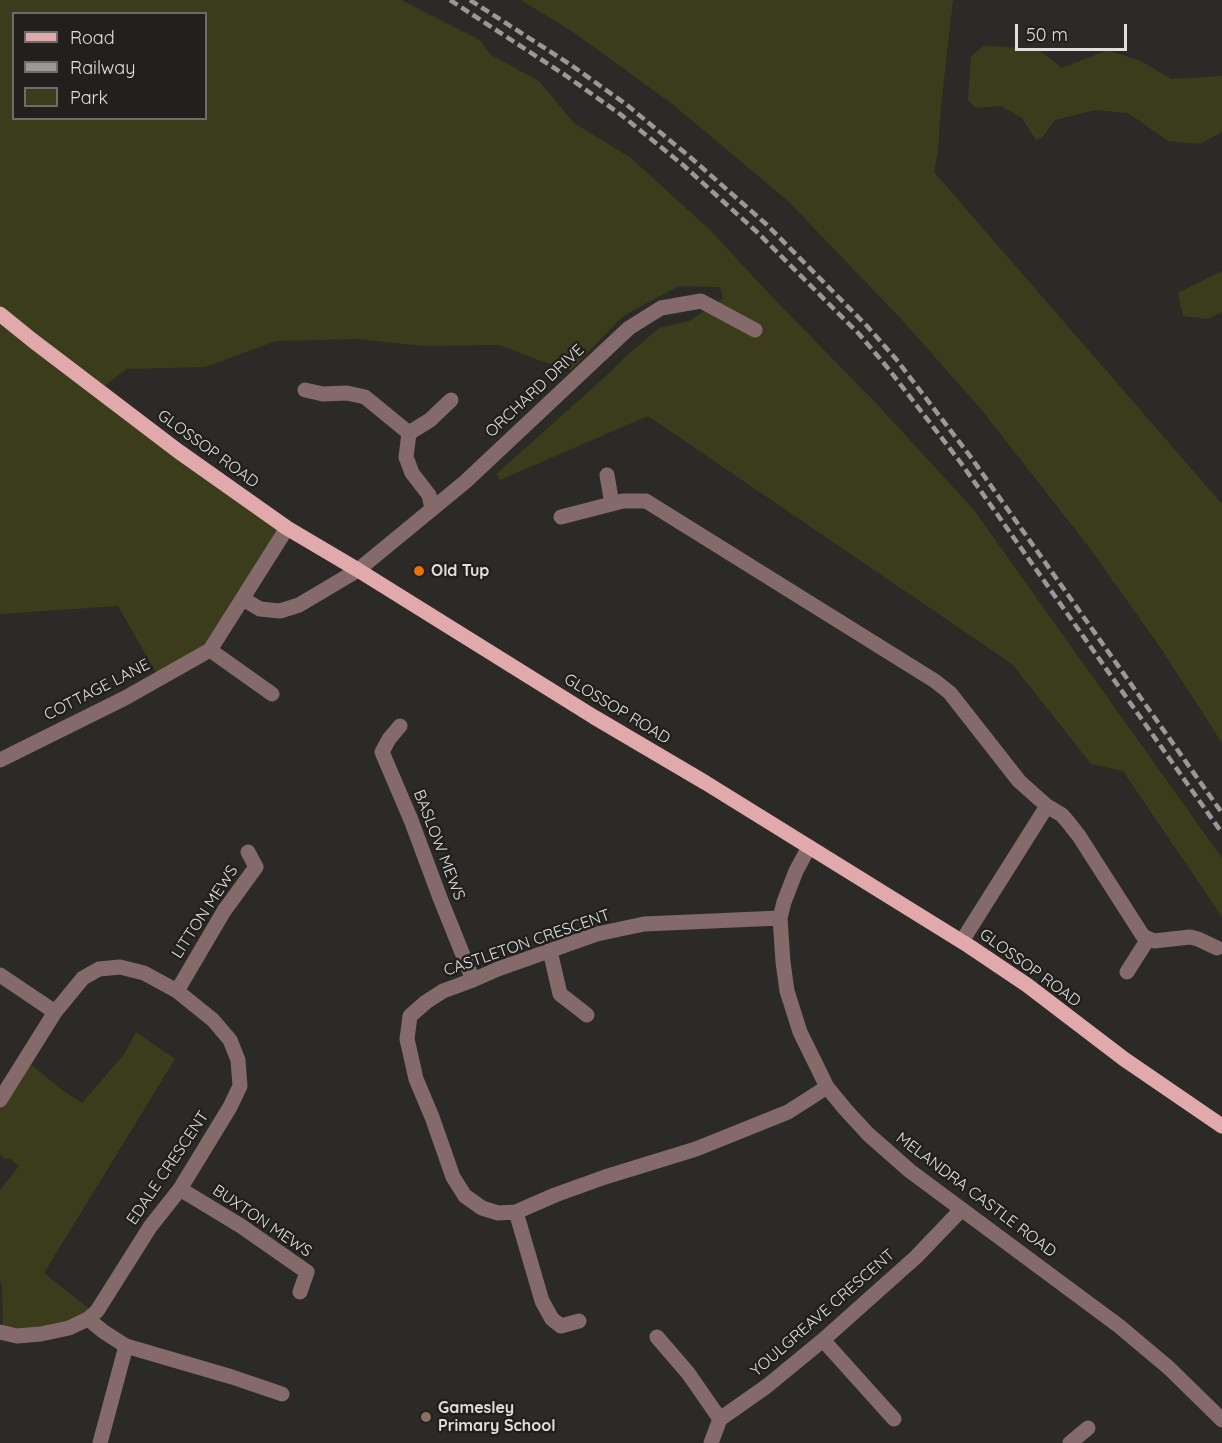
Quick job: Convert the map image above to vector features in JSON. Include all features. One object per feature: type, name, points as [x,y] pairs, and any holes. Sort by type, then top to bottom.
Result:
[{"type":"main road","name":"GLOSSOP ROAD","points":[[0,314],[178,451],[287,528],[962,941],[1027,985],[1124,1059],[1222,1126]]},
{"type":"street","name":"ORCHARD DRIVE","points":[[358,570],[465,482],[628,327],[661,308],[701,301],[755,330]]},
{"type":"street","points":[[305,390],[323,394],[347,393],[365,397],[409,434]]},
{"type":"street","points":[[432,508],[429,495],[412,473],[406,457],[409,434],[430,420],[450,400]]},
{"type":"street","points":[[607,475],[612,504]]},
{"type":"street","points":[[561,517],[623,501],[646,501],[935,681],[950,693],[1019,781],[1047,806],[1062,815],[1079,836],[1139,931],[1154,941],[1190,938],[1198,939],[1217,948]]},
{"type":"street","name":"COTTAGE LANE","points":[[0,760],[125,698],[210,650],[287,528]]},
{"type":"street","points":[[243,599],[260,609],[280,611],[299,606],[358,570]]},
{"type":"street","points":[[210,650],[272,694]]},
{"type":"street","name":"BASLOW MEWS","points":[[400,726],[382,752],[473,980]]},
{"type":"street","points":[[962,941],[1047,806]]},
{"type":"street","name":"MELANDRA CASTLE ROAD","points":[[809,847],[792,881],[780,918],[783,963],[787,991],[800,1032],[827,1087],[868,1134],[910,1171],[1119,1326],[1169,1368],[1222,1420]]},
{"type":"street","name":"LITTON MEWS","points":[[177,992],[224,911],[256,867],[248,852]]},
{"type":"street","name":"CASTLETON CRESCENT","points":[[780,918],[644,924],[597,934],[443,991],[410,1016],[407,1039],[416,1079],[453,1178],[465,1196],[482,1208],[498,1213],[516,1212],[605,1177],[696,1149],[788,1112],[827,1087]]},
{"type":"street","points":[[1127,972],[1148,939]]},
{"type":"street","points":[[550,951],[560,994],[586,1015]]},
{"type":"street","name":"EDALE CRESCENT","points":[[0,1100],[54,1012],[83,978],[99,969],[120,967],[144,973],[177,992],[213,1020],[230,1040],[238,1060],[240,1086],[230,1107],[180,1189],[150,1227],[97,1311],[88,1319],[69,1328],[17,1336],[0,1332]]},
{"type":"street","points":[[0,975],[54,1012]]},
{"type":"street","name":"BUXTON MEWS","points":[[180,1189],[241,1226],[307,1272],[300,1292]]},
{"type":"street","name":"YOULGREAVE CRESCENT","points":[[720,1419],[767,1386],[823,1340],[916,1257],[961,1210]]},
{"type":"street","points":[[516,1212],[543,1301],[552,1319],[561,1326],[579,1321]]},
{"type":"street","points":[[88,1319],[126,1346],[282,1394]]},
{"type":"street","points":[[657,1336],[688,1373],[720,1419],[711,1443]]},
{"type":"street","points":[[823,1340],[894,1419]]},
{"type":"street","points":[[100,1443],[126,1346]]},
{"type":"street","points":[[1070,1443],[1088,1428]]},
{"type":"green space","points":[[0,0],[401,0],[480,40],[491,55],[539,81],[574,123],[631,158],[710,230],[875,402],[974,510],[1222,858],[1222,917],[1123,771],[1091,764],[1012,664],[648,416],[500,480],[496,474],[659,328],[689,321],[723,299],[720,287],[679,286],[656,298],[622,317],[571,370],[500,345],[424,346],[357,339],[276,341],[205,367],[127,369],[104,386],[282,530],[205,648],[157,674],[118,606],[0,614]]},
{"type":"green space","points":[[521,0],[953,0],[934,172],[1222,504],[1222,743],[1162,650],[1088,546],[980,408],[902,320],[788,201],[671,103],[573,32]]},
{"type":"green space","points":[[984,46],[1039,50],[1062,68],[1107,50],[1141,61],[1171,79],[1222,76],[1222,132],[1200,144],[1168,141],[1128,113],[1095,110],[1055,120],[1042,138],[1036,140],[1022,118],[1001,106],[976,108],[968,100],[971,56]]},
{"type":"green space","points":[[1222,271],[1222,312],[1208,319],[1183,316],[1178,293]]},
{"type":"green space","points":[[136,1032],[175,1059],[44,1273],[92,1311],[69,1323],[16,1330],[3,1327],[0,1280],[0,1190],[19,1166],[0,1155],[0,1108],[29,1063],[82,1103],[125,1053]]},
{"type":"railway","points":[[450,0],[565,75],[620,114],[683,165],[758,233],[859,334],[961,463],[1222,833]]},
{"type":"railway","points":[[470,0],[571,65],[627,105],[766,224],[867,326],[896,359],[970,456],[1222,813]]},
{"type":"place","name":"Old Tup","points":[[419,571]]},
{"type":"place","name":"Gamesley Primary School","points":[[426,1417]]}]
